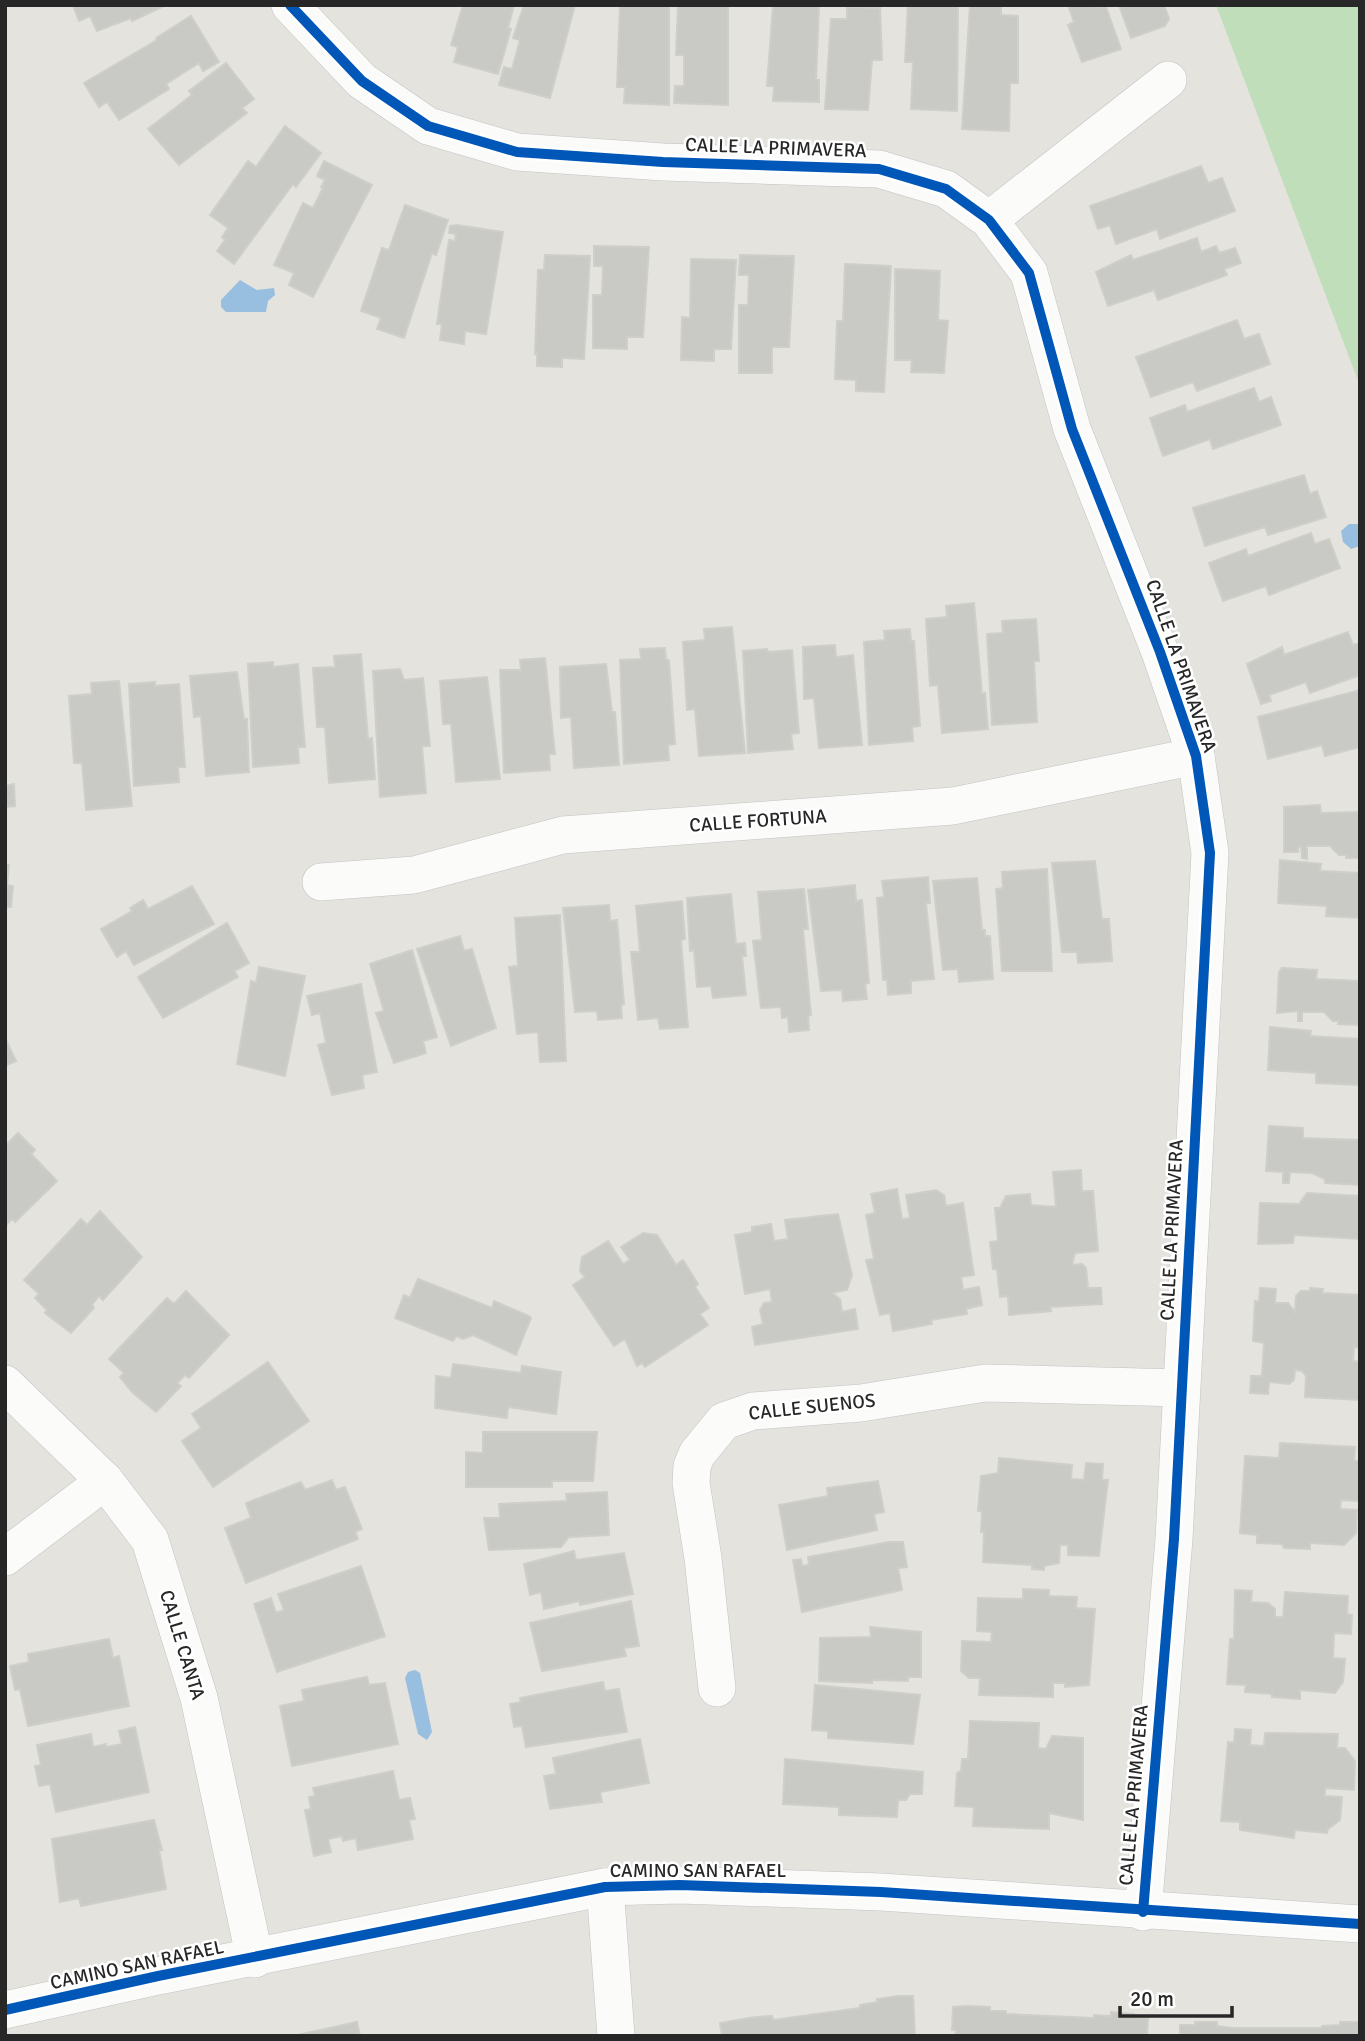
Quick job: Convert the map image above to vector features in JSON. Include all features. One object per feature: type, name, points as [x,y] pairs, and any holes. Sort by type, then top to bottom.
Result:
[{"type":"street","name":"CALLE LA PRIMAVERA","points":[[290,5],[362,81],[428,126],[517,152],[663,162],[879,169],[946,189],[989,220],[1029,274],[1072,429],[1160,652],[1196,756],[1210,853],[1174,1539],[1143,1912]]},
{"type":"street","points":[[989,220],[1168,79]]},
{"type":"street","name":"CALLE FORTUNA","points":[[321,882],[414,875],[563,835],[953,806],[1196,756]]},
{"type":"street","name":"CALLE SUENOS","points":[[717,1688],[703,1558],[691,1483],[692,1466],[697,1454],[724,1421],[753,1411],[861,1403],[985,1383],[1181,1388]]},
{"type":"street","name":"CALLE CANTA","points":[[5,1384],[105,1480],[150,1540],[199,1698],[255,1959]]},
{"type":"street","points":[[5,1557],[105,1480]]},
{"type":"street","name":"CAMINO SAN RAFAEL","points":[[5,2010],[158,1976],[255,1959],[605,1887],[680,1885],[881,1892],[1143,1912],[1360,1924]]},
{"type":"street","points":[[605,1887],[616,2036]]},
{"type":"green space","points":[[1216,5],[1360,5],[1360,386]]},
{"type":"water","points":[[240,280],[257,290],[274,288],[275,295],[268,301],[266,312],[226,312],[221,307],[221,300]]},
{"type":"water","points":[[1349,524],[1360,524],[1360,546],[1351,549],[1343,542],[1341,531]]},
{"type":"water","points":[[415,1670],[420,1673],[432,1732],[427,1740],[418,1734],[405,1678],[408,1672]]},
{"type":"building","points":[[73,5],[166,5],[132,21],[131,18],[97,31],[90,16],[79,21]]},
{"type":"building","points":[[463,5],[514,5],[508,28],[511,29],[498,74],[454,62],[458,47],[451,45]]},
{"type":"building","points":[[524,5],[575,5],[550,98],[499,85],[504,67],[512,69],[520,40],[513,38]]},
{"type":"building","points":[[620,5],[669,5],[669,105],[624,103],[625,87],[617,87]]},
{"type":"building","points":[[678,5],[728,5],[728,105],[674,103],[675,86],[684,86],[684,55],[676,55]]},
{"type":"building","points":[[773,5],[819,5],[816,80],[819,80],[819,102],[773,101],[774,86],[767,86]]},
{"type":"building","points":[[908,5],[958,5],[957,111],[911,109],[913,62],[905,62]]},
{"type":"building","points":[[970,5],[1001,5],[1001,15],[1018,16],[1018,83],[1010,83],[1009,131],[962,129]]},
{"type":"building","points":[[1068,5],[1106,7],[1121,49],[1082,62],[1068,25],[1074,22]]},
{"type":"building","points":[[1119,5],[1164,5],[1169,19],[1165,26],[1131,38]]},
{"type":"building","points":[[847,7],[880,8],[882,60],[872,60],[868,110],[825,109],[831,19],[847,19]]},
{"type":"building","points":[[191,16],[219,62],[203,71],[199,63],[166,84],[169,89],[119,120],[107,102],[99,107],[84,83],[157,40],[156,38]]},
{"type":"building","points":[[226,63],[254,99],[242,108],[247,113],[179,165],[148,129],[192,95],[189,91]]},
{"type":"building","points":[[285,126],[321,153],[296,187],[293,184],[234,264],[217,251],[225,240],[222,237],[228,228],[210,215],[248,161],[256,167]]},
{"type":"building","points":[[324,161],[372,185],[313,297],[289,285],[294,273],[274,265],[303,203],[313,208],[323,188],[321,187],[325,180],[317,176]]},
{"type":"building","points":[[1201,166],[1208,183],[1222,178],[1235,211],[1160,239],[1157,229],[1116,244],[1110,225],[1098,229],[1090,206]]},
{"type":"building","points":[[405,205],[448,220],[436,255],[432,253],[404,338],[377,329],[381,318],[361,311],[382,248],[389,250]]},
{"type":"building","points":[[450,226],[503,232],[486,334],[465,331],[464,344],[440,340],[442,324],[437,324],[449,240],[455,241],[456,234],[449,233]]},
{"type":"building","points":[[1197,238],[1201,252],[1216,246],[1219,253],[1235,248],[1241,263],[1224,269],[1227,275],[1158,300],[1154,290],[1108,306],[1096,272],[1131,255],[1133,260]]},
{"type":"building","points":[[594,246],[649,247],[643,337],[627,337],[627,349],[593,348],[593,295],[602,295],[603,266],[594,266]]},
{"type":"building","points":[[545,255],[590,256],[584,359],[562,358],[562,367],[537,366],[537,353],[535,354],[538,270],[544,270]]},
{"type":"building","points":[[740,255],[794,256],[789,347],[772,347],[772,373],[739,373],[739,305],[748,305],[749,275],[739,275]]},
{"type":"building","points":[[691,259],[736,260],[731,349],[714,349],[714,361],[681,360],[682,317],[690,318]]},
{"type":"building","points":[[845,264],[891,266],[884,392],[856,391],[856,380],[835,379],[837,321],[843,321]]},
{"type":"building","points":[[895,269],[940,271],[938,320],[948,321],[944,373],[911,372],[912,360],[895,360]]},
{"type":"building","points":[[1237,320],[1244,339],[1259,334],[1270,364],[1197,391],[1193,382],[1151,397],[1136,357]]},
{"type":"building","points":[[1254,388],[1259,402],[1271,397],[1281,425],[1213,449],[1210,439],[1163,456],[1150,418],[1185,405],[1187,412]]},
{"type":"building","points":[[1304,475],[1310,494],[1317,491],[1326,517],[1268,535],[1265,527],[1205,546],[1193,508]]},
{"type":"building","points":[[1311,533],[1315,544],[1329,539],[1340,568],[1269,595],[1266,586],[1223,601],[1209,563],[1246,549],[1248,556]]},
{"type":"building","points":[[974,603],[988,729],[942,733],[938,685],[930,686],[926,619],[947,617],[946,606]]},
{"type":"building","points":[[1036,619],[1039,661],[1034,661],[1037,722],[992,725],[987,634],[1003,633],[1002,621]]},
{"type":"building","points":[[732,627],[745,753],[699,756],[695,709],[687,710],[683,642],[705,640],[704,629]]},
{"type":"building","points":[[910,629],[911,641],[914,641],[920,726],[912,727],[913,741],[869,745],[864,642],[885,640],[884,631]]},
{"type":"building","points":[[1348,632],[1353,645],[1360,643],[1360,675],[1310,693],[1306,682],[1269,695],[1271,701],[1261,704],[1247,664],[1282,647],[1284,655]]},
{"type":"building","points":[[835,645],[836,657],[853,655],[862,745],[819,748],[814,698],[804,699],[803,647]]},
{"type":"building","points":[[665,648],[666,660],[669,660],[675,744],[668,745],[669,760],[624,764],[620,660],[641,659],[640,649]]},
{"type":"building","points":[[767,649],[768,652],[792,650],[799,733],[791,734],[793,749],[748,753],[743,651]]},
{"type":"building","points":[[361,654],[368,739],[372,738],[375,779],[329,783],[325,727],[317,727],[313,668],[335,667],[334,656]]},
{"type":"building","points":[[545,658],[555,754],[549,754],[550,770],[504,773],[500,670],[521,670],[520,660]]},
{"type":"building","points":[[273,662],[273,667],[298,664],[305,747],[298,747],[299,763],[253,767],[248,664]]},
{"type":"building","points":[[606,664],[612,712],[615,712],[619,765],[574,768],[571,717],[561,718],[560,667]]},
{"type":"building","points":[[400,669],[404,680],[423,678],[430,746],[422,746],[426,793],[380,797],[373,671]]},
{"type":"building","points":[[237,672],[244,719],[247,719],[249,772],[206,776],[201,716],[194,717],[190,676]]},
{"type":"building","points":[[487,677],[500,779],[456,782],[451,724],[443,724],[440,681]]},
{"type":"building","points":[[119,681],[132,806],[86,810],[82,763],[74,763],[69,696],[92,694],[91,683]]},
{"type":"building","points":[[155,682],[155,686],[179,684],[185,767],[178,767],[179,782],[134,786],[129,684]]},
{"type":"building","points":[[1360,690],[1360,747],[1325,756],[1322,745],[1268,759],[1258,717]]},
{"type":"building","points":[[14,784],[15,806],[5,807],[5,786]]},
{"type":"building","points":[[1320,805],[1321,813],[1360,812],[1360,858],[1346,858],[1346,855],[1339,855],[1330,846],[1307,846],[1307,859],[1302,858],[1301,847],[1298,847],[1298,852],[1284,852],[1284,807]]},
{"type":"building","points":[[1280,860],[1321,864],[1320,871],[1360,873],[1360,918],[1326,916],[1327,906],[1278,903]]},
{"type":"building","points":[[1095,861],[1102,919],[1109,919],[1112,961],[1078,963],[1077,952],[1062,952],[1052,863]]},
{"type":"building","points":[[5,865],[9,865],[7,885],[13,886],[11,907],[5,907]]},
{"type":"building","points":[[1047,869],[1052,971],[1002,971],[996,889],[1003,888],[1002,872]]},
{"type":"building","points":[[928,877],[930,903],[926,903],[934,979],[911,981],[911,993],[888,995],[887,980],[883,980],[877,898],[884,897],[882,881]]},
{"type":"building","points":[[977,878],[982,930],[985,930],[985,936],[990,936],[993,979],[959,982],[958,969],[943,970],[933,881]]},
{"type":"building","points":[[855,885],[856,901],[862,900],[869,983],[865,984],[867,999],[843,1001],[842,990],[821,991],[808,890]]},
{"type":"building","points":[[192,886],[214,924],[134,965],[126,951],[117,957],[101,929],[132,911],[130,908],[143,900],[148,909]]},
{"type":"building","points":[[804,889],[808,929],[803,929],[811,1015],[808,1016],[809,1030],[789,1032],[788,1017],[782,1018],[781,1007],[761,1008],[753,941],[762,940],[758,892]]},
{"type":"building","points":[[731,894],[736,944],[745,943],[746,956],[742,956],[746,995],[713,998],[711,986],[697,987],[694,950],[690,951],[687,898]]},
{"type":"building","points":[[682,901],[685,939],[681,940],[688,1027],[660,1029],[658,1018],[638,1020],[631,952],[640,952],[636,906]]},
{"type":"building","points":[[609,905],[610,921],[617,920],[624,1004],[621,1005],[622,1018],[598,1020],[597,1011],[575,1012],[563,908]]},
{"type":"building","points":[[560,915],[566,1061],[540,1062],[538,1032],[517,1034],[509,967],[518,966],[515,918]]},
{"type":"building","points":[[227,923],[249,963],[234,971],[238,977],[163,1018],[138,977]]},
{"type":"building","points":[[460,936],[464,951],[472,949],[496,1028],[451,1046],[417,949]]},
{"type":"building","points":[[412,950],[437,1037],[423,1041],[426,1053],[394,1063],[376,1013],[384,1011],[370,964]]},
{"type":"building","points":[[259,967],[305,976],[285,1076],[237,1064],[251,981],[256,983]]},
{"type":"building","points":[[1282,968],[1317,970],[1316,979],[1360,981],[1360,1025],[1338,1024],[1339,1021],[1333,1021],[1324,1012],[1302,1012],[1302,1021],[1298,1021],[1298,1011],[1277,1013],[1279,972]]},
{"type":"building","points":[[361,984],[377,1072],[362,1075],[364,1088],[332,1095],[318,1045],[326,1043],[320,1013],[312,1015],[307,996]]},
{"type":"building","points":[[1270,1027],[1311,1031],[1310,1036],[1360,1039],[1360,1085],[1316,1083],[1316,1073],[1268,1070]]},
{"type":"building","points":[[5,1041],[16,1061],[5,1066]]},
{"type":"building","points":[[1269,1126],[1303,1128],[1303,1138],[1360,1140],[1360,1185],[1325,1183],[1325,1179],[1312,1173],[1290,1172],[1289,1183],[1283,1183],[1283,1172],[1266,1171]]},
{"type":"building","points":[[18,1133],[35,1150],[31,1154],[57,1181],[15,1222],[12,1219],[5,1226],[5,1146]]},
{"type":"building","points":[[1081,1170],[1082,1191],[1093,1191],[1098,1251],[1075,1253],[1072,1265],[1082,1264],[1086,1268],[1088,1288],[1101,1288],[1102,1304],[1050,1307],[1051,1311],[1009,1315],[1008,1296],[1000,1297],[997,1269],[993,1269],[990,1242],[998,1241],[995,1208],[1000,1208],[1006,1196],[1030,1194],[1031,1205],[1056,1207],[1053,1172]]},
{"type":"building","points":[[897,1189],[902,1219],[910,1218],[906,1195],[936,1190],[944,1195],[946,1206],[963,1203],[974,1275],[961,1277],[963,1290],[979,1287],[982,1305],[966,1309],[967,1314],[931,1320],[932,1324],[893,1331],[890,1313],[880,1315],[866,1260],[874,1259],[866,1215],[875,1213],[871,1194]]},
{"type":"building","points":[[1307,1193],[1360,1196],[1360,1239],[1294,1235],[1293,1243],[1258,1244],[1260,1203],[1299,1204]]},
{"type":"building","points":[[100,1211],[142,1257],[103,1300],[99,1296],[92,1305],[94,1308],[71,1333],[45,1313],[47,1310],[35,1298],[39,1294],[24,1280],[81,1219],[87,1225]]},
{"type":"building","points":[[838,1214],[852,1275],[847,1290],[832,1293],[840,1299],[842,1312],[855,1309],[858,1329],[755,1345],[752,1327],[763,1324],[760,1310],[764,1303],[772,1302],[770,1289],[745,1294],[735,1235],[752,1232],[752,1227],[771,1224],[774,1241],[788,1239],[785,1220]]},
{"type":"building","points":[[643,1233],[657,1235],[676,1265],[683,1260],[698,1284],[695,1287],[709,1308],[700,1314],[708,1325],[645,1367],[642,1363],[637,1366],[625,1339],[614,1346],[573,1285],[585,1277],[580,1271],[582,1257],[608,1241],[623,1264],[630,1260],[621,1247]]},
{"type":"building","points":[[418,1279],[492,1308],[494,1301],[529,1316],[531,1318],[516,1355],[473,1335],[463,1339],[456,1336],[453,1341],[395,1318],[404,1295],[410,1298]]},
{"type":"building","points":[[1260,1288],[1276,1289],[1275,1303],[1288,1303],[1295,1312],[1296,1296],[1301,1291],[1310,1291],[1310,1288],[1323,1289],[1322,1293],[1360,1295],[1360,1348],[1354,1347],[1353,1361],[1360,1362],[1360,1400],[1305,1397],[1306,1376],[1302,1371],[1295,1370],[1294,1380],[1289,1384],[1269,1382],[1268,1394],[1250,1393],[1251,1376],[1262,1376],[1264,1343],[1253,1341],[1255,1301],[1259,1302]]},
{"type":"building","points":[[186,1291],[229,1335],[189,1378],[185,1375],[177,1383],[181,1386],[156,1412],[132,1392],[120,1377],[124,1373],[109,1359],[167,1298],[174,1304]]},
{"type":"building","points":[[268,1362],[309,1421],[213,1487],[182,1441],[201,1428],[192,1414]]},
{"type":"building","points":[[453,1364],[521,1373],[522,1366],[561,1372],[556,1414],[508,1407],[507,1418],[435,1408],[436,1376],[451,1378]]},
{"type":"building","points":[[483,1432],[597,1432],[593,1481],[552,1481],[552,1487],[466,1487],[466,1452],[483,1453]]},
{"type":"building","points":[[1280,1443],[1355,1447],[1354,1461],[1360,1461],[1360,1501],[1341,1500],[1340,1509],[1357,1510],[1356,1533],[1344,1545],[1310,1543],[1310,1549],[1284,1548],[1282,1544],[1257,1543],[1257,1535],[1240,1533],[1245,1456],[1279,1458]]},
{"type":"building","points":[[999,1458],[1072,1465],[1071,1479],[1084,1480],[1086,1463],[1103,1464],[1102,1480],[1108,1480],[1099,1556],[1068,1555],[1068,1545],[1060,1545],[1059,1563],[1044,1566],[1044,1570],[1032,1569],[1032,1565],[983,1562],[982,1511],[978,1511],[981,1476],[998,1473]]},
{"type":"building","points":[[332,1480],[336,1490],[345,1487],[362,1529],[355,1532],[358,1539],[246,1583],[225,1528],[251,1518],[246,1503],[301,1482],[305,1490]]},
{"type":"building","points":[[878,1481],[884,1512],[874,1514],[877,1530],[787,1550],[779,1505],[828,1496],[827,1488]]},
{"type":"building","points":[[607,1492],[609,1535],[569,1537],[561,1547],[489,1550],[484,1518],[500,1518],[499,1504],[567,1501],[566,1494]]},
{"type":"building","points":[[889,1542],[903,1542],[907,1567],[898,1568],[902,1590],[802,1612],[793,1560],[801,1559],[802,1566],[809,1565],[808,1557]]},
{"type":"building","points":[[574,1551],[576,1560],[624,1553],[633,1594],[544,1609],[541,1592],[530,1595],[524,1564]]},
{"type":"building","points":[[361,1566],[385,1636],[277,1672],[254,1604],[271,1598],[276,1613],[284,1610],[278,1594]]},
{"type":"building","points":[[1023,1589],[1049,1590],[1049,1596],[1077,1597],[1076,1608],[1095,1609],[1089,1685],[1065,1687],[1065,1683],[1053,1683],[1053,1697],[979,1695],[980,1678],[969,1678],[961,1671],[962,1641],[991,1642],[992,1632],[977,1631],[978,1598],[1023,1599]]},
{"type":"building","points":[[1235,1590],[1252,1591],[1251,1602],[1268,1603],[1275,1609],[1275,1617],[1283,1617],[1285,1592],[1348,1596],[1347,1614],[1352,1615],[1351,1634],[1334,1633],[1333,1658],[1345,1659],[1343,1682],[1335,1693],[1300,1690],[1300,1699],[1272,1697],[1272,1694],[1245,1692],[1246,1685],[1227,1684],[1230,1639],[1234,1639]]},
{"type":"building","points":[[631,1601],[639,1646],[624,1648],[626,1656],[542,1671],[530,1623]]},
{"type":"building","points":[[870,1627],[921,1632],[921,1677],[908,1677],[908,1681],[872,1680],[872,1683],[819,1681],[820,1638],[871,1637]]},
{"type":"building","points":[[109,1639],[113,1658],[119,1656],[129,1706],[28,1726],[20,1689],[15,1690],[10,1666],[29,1662],[28,1654]]},
{"type":"building","points":[[367,1677],[369,1685],[385,1683],[398,1744],[292,1766],[280,1706],[304,1701],[302,1690]]},
{"type":"building","points":[[603,1682],[605,1691],[619,1689],[627,1732],[526,1747],[522,1726],[514,1727],[510,1704],[521,1702],[520,1698]]},
{"type":"building","points":[[815,1685],[920,1695],[913,1744],[828,1738],[828,1731],[812,1730]]},
{"type":"building","points":[[970,1721],[1039,1723],[1038,1748],[1046,1749],[1052,1736],[1083,1738],[1083,1820],[1049,1813],[1049,1829],[973,1826],[974,1807],[955,1806],[957,1773],[961,1771],[962,1759],[968,1759]]},
{"type":"building","points":[[135,1727],[149,1792],[56,1812],[50,1784],[39,1786],[35,1766],[41,1765],[37,1745],[91,1734],[93,1747],[106,1744],[106,1747],[122,1744],[119,1731]]},
{"type":"building","points":[[1235,1729],[1251,1730],[1250,1745],[1264,1746],[1265,1733],[1338,1734],[1337,1748],[1345,1748],[1355,1761],[1354,1790],[1325,1788],[1325,1796],[1342,1797],[1340,1820],[1328,1829],[1327,1833],[1295,1830],[1294,1838],[1240,1830],[1240,1822],[1221,1821],[1228,1742],[1234,1743]]},
{"type":"building","points":[[640,1739],[649,1783],[600,1792],[602,1802],[550,1809],[544,1776],[556,1774],[553,1758]]},
{"type":"building","points":[[785,1759],[923,1772],[922,1794],[910,1794],[906,1800],[898,1800],[897,1817],[839,1815],[839,1807],[783,1804]]},
{"type":"building","points":[[393,1771],[399,1800],[410,1798],[415,1819],[409,1820],[413,1839],[358,1850],[356,1838],[343,1841],[342,1836],[328,1839],[331,1852],[314,1856],[305,1810],[311,1809],[309,1797],[315,1796],[313,1788]]},
{"type":"building","points":[[154,1820],[162,1850],[159,1850],[166,1889],[81,1906],[79,1898],[60,1902],[52,1839]]},
{"type":"building","points":[[913,1996],[915,2036],[722,2036],[720,2023],[772,2016],[773,2020],[860,2008],[860,2005],[877,2002],[877,1999]]},
{"type":"building","points":[[953,2007],[990,2007],[990,2011],[1006,2011],[1006,2014],[1094,2018],[1094,2015],[1111,2016],[1111,2012],[1134,2014],[1135,2017],[1148,2018],[1147,2036],[955,2036],[956,2030],[952,2030]]},
{"type":"building","points":[[357,2022],[360,2036],[293,2036]]},
{"type":"building","points":[[1195,2022],[1217,2022],[1217,2026],[1233,2028],[1322,2028],[1340,2025],[1340,2022],[1360,2022],[1360,2036],[1180,2036],[1180,2025],[1195,2025]]},
{"type":"cycle path","points":[[290,5],[362,81],[428,126],[517,152],[663,162],[879,169],[946,189],[989,220],[1029,273],[1072,429],[1160,652],[1196,756],[1210,853],[1174,1539],[1143,1912]]},
{"type":"cycle path","points":[[5,2010],[158,1976],[605,1887],[680,1885],[881,1892],[1360,1924]]}]
